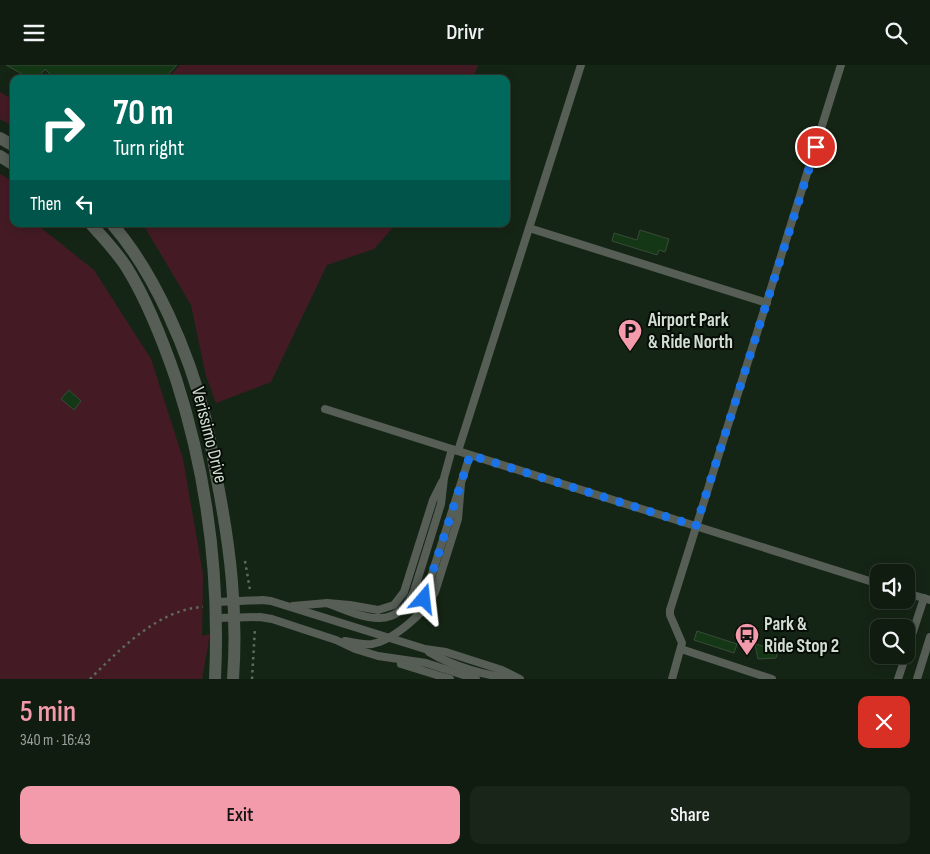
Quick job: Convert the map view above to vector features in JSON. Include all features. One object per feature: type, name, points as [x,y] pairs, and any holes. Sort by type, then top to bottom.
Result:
[{"type":"street","name":"Verissimo Drive","points":[[94,227],[117,255],[136,283],[155,322],[187,414],[199,463],[211,533],[217,609],[215,679]]},
{"type":"street","name":"Verissimo Drive","points":[[115,227],[151,279],[189,365],[205,416],[228,540],[235,618],[234,679]]},
{"type":"lane","points":[[287,606],[327,603],[378,610],[389,608],[398,601],[404,592],[433,500],[455,450],[529,228],[580,65]]},
{"type":"lane","points":[[672,679],[682,641],[670,611],[841,65]]},
{"type":"lane","points":[[529,228],[767,303]]},
{"type":"lane","points":[[325,409],[870,581]]},
{"type":"lane","points":[[336,640],[370,644],[388,638],[402,629],[430,603],[458,519],[461,484],[470,455]]},
{"type":"lane","points":[[915,630],[927,599]]},
{"type":"lane","points":[[217,609],[234,601],[263,600],[425,649],[446,652],[502,670],[519,679]]},
{"type":"lane","points":[[217,609],[235,618],[260,617],[272,619],[336,640],[355,649],[450,679]]},
{"type":"lane","points":[[917,679],[930,637]]},
{"type":"lane","points":[[681,649],[772,679]]},
{"type":"lane","points":[[378,656],[426,663],[476,679]]},
{"type":"lane","points":[[898,679],[903,664]]},
{"type":"path","points":[[90,679],[122,647],[163,618],[192,608],[217,609]]},
{"type":"shaded area","points":[[180,65],[478,65],[474,75],[171,75]]},
{"type":"shaded area","points":[[0,92],[10,98],[10,125],[0,119]]},
{"type":"shaded area","points":[[0,174],[10,180],[10,227],[40,227],[94,270],[151,359],[183,459],[203,574],[202,636],[210,634],[202,679],[0,679]]},
{"type":"shaded area","points":[[145,227],[393,227],[374,249],[327,265],[271,382],[216,403],[206,376],[191,305]]},
{"type":"building","points":[[6,65],[177,65],[168,75],[51,75],[45,69],[40,75],[24,75]]},
{"type":"building","points":[[640,230],[669,239],[665,252],[659,250],[657,255],[612,241],[614,233],[637,240]]},
{"type":"building","points":[[69,390],[81,401],[74,410],[61,399]]},
{"type":"building","points":[[697,631],[737,644],[734,653],[694,640]]},
{"type":"building","points":[[755,644],[778,650],[776,658],[758,659]]},
{"type":"place","name":"Airport Park & Ride North","points":[[630,352]]},
{"type":"place","name":"Park & Ride Stop 2","points":[[747,656]]},
{"type":"route","points":[[424,599],[470,455],[696,526],[816,147]]}]
